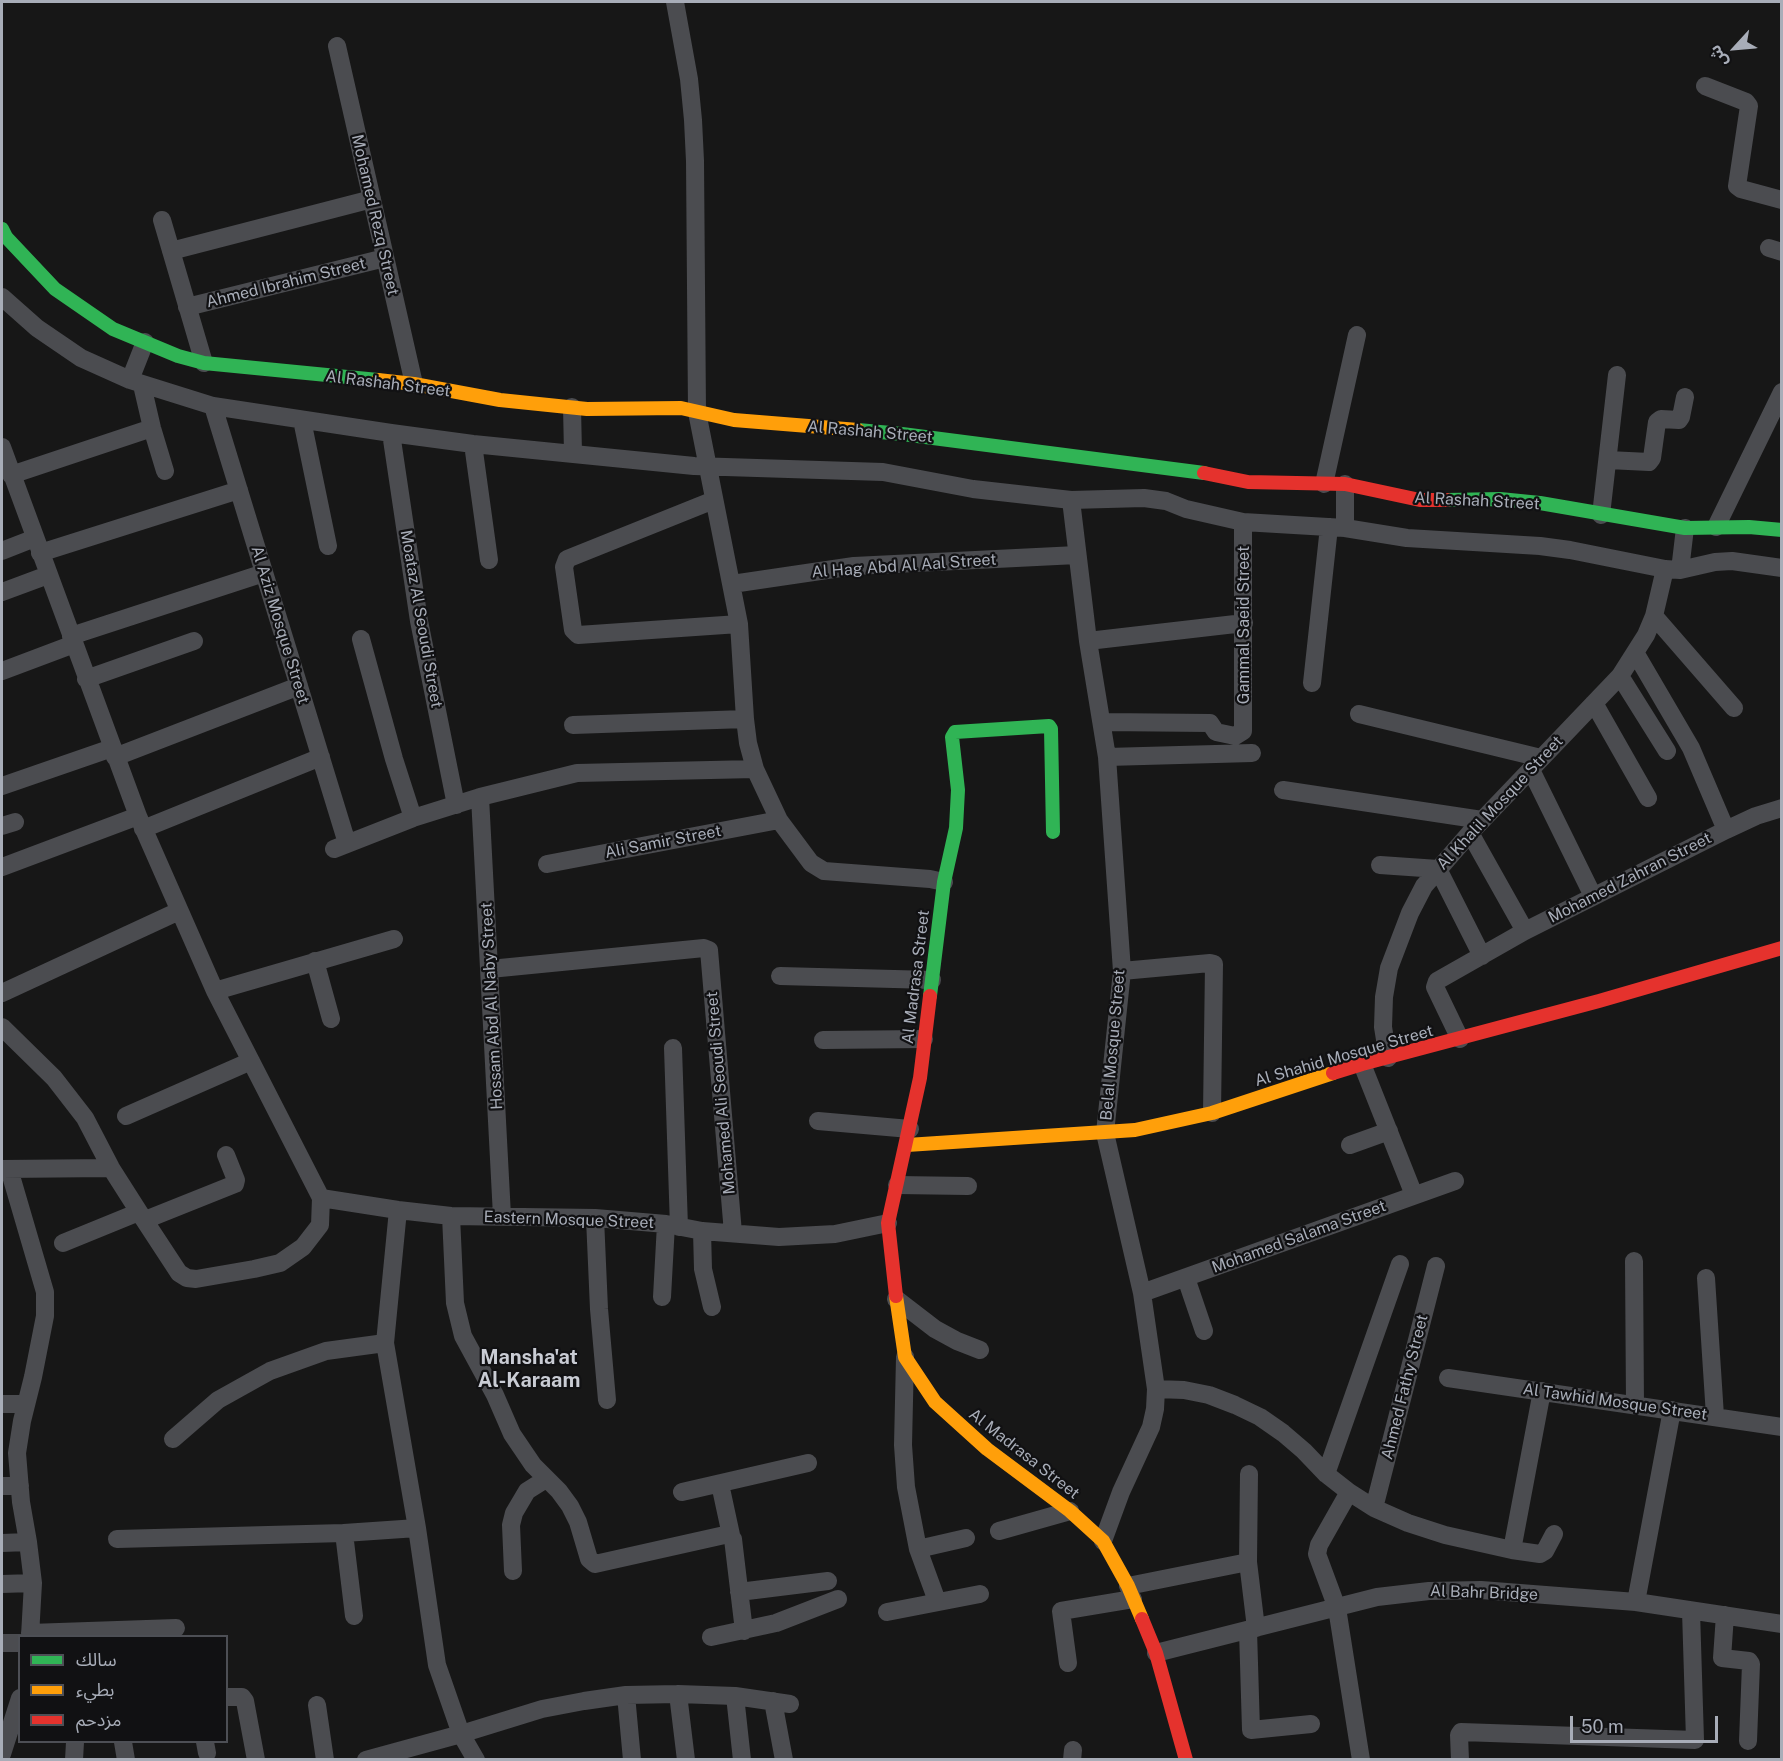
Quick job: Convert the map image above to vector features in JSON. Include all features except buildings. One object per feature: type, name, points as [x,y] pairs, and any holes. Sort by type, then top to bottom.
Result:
[{"type":"street","points":[[675,2],[693,120],[698,418],[739,624],[745,719],[755,769],[779,820],[811,863],[824,871],[945,882]]},
{"type":"street","name":"Mohamed Rezq Street","points":[[337,46],[414,384]]},
{"type":"street","points":[[1705,86],[1746,102],[1749,106],[1737,186],[1782,200]]},
{"type":"street","points":[[171,251],[372,200]]},
{"type":"street","points":[[162,220],[204,363]]},
{"type":"street","name":"Al Rashah Street","points":[[2,229],[6,237],[55,289],[113,329],[143,348],[204,363],[414,384],[571,414],[663,407],[698,418],[921,436],[1090,460],[1182,469],[1248,482],[1324,484],[1420,500],[1510,500],[1549,504],[1684,534],[1716,527],[1782,530]]},
{"type":"street","name":"Ahmed Ibrahim Street","points":[[188,307],[385,258]]},
{"type":"street","points":[[2,297],[37,328],[81,358],[213,406],[302,420],[473,444],[572,447],[706,461],[883,472],[973,489],[1071,500],[1144,498],[1166,501],[1186,509],[1243,522],[1340,524],[1407,538],[1560,549],[1676,566],[1732,561],[1782,568]]},
{"type":"street","points":[[1324,484],[1358,335]]},
{"type":"street","points":[[143,348],[135,379],[165,471]]},
{"type":"street","points":[[1601,514],[1617,375]]},
{"type":"street","points":[[1716,527],[1782,392]]},
{"type":"street","points":[[1608,460],[1649,462],[1657,422],[1661,419],[1678,420],[1681,417],[1685,397]]},
{"type":"street","name":"Al Aziz Mosque Street","points":[[213,406],[321,757],[341,846],[413,818]]},
{"type":"street","points":[[571,414],[572,447]]},
{"type":"street","points":[[302,420],[328,546]]},
{"type":"street","points":[[2,1027],[54,1078],[85,1118],[111,1168],[179,1273],[187,1278],[196,1279],[280,1263],[303,1247],[320,1225],[321,1198],[215,991],[141,822],[5,461],[152,428]]},
{"type":"street","name":"Moataz Al Seoudi Street","points":[[391,433],[419,621],[456,805]]},
{"type":"street","points":[[473,444],[489,560]]},
{"type":"street","points":[[1312,683],[1345,489]]},
{"type":"street","points":[[2,551],[38,545],[239,490]]},
{"type":"street","points":[[714,500],[567,559],[564,564],[573,630],[578,635],[739,624]]},
{"type":"street","name":"Belal Mosque Street","points":[[1071,500],[1088,641],[1107,757],[1122,971],[1105,1133],[1142,1293],[1156,1389],[1151,1427],[1121,1492],[1103,1541]]},
{"type":"street","name":"Gammal Saeid Street","points":[[1102,722],[1210,723],[1216,732],[1235,736],[1241,734],[1244,728],[1243,522]]},
{"type":"street","name":"Al Khalil Mosque Street","points":[[1388,1058],[1383,1017],[1389,968],[1410,913],[1425,886],[1476,827],[1620,676],[1636,654],[1654,615],[1676,566],[1684,534]]},
{"type":"street","name":"Al Hag Abd Al Aal Street","points":[[732,584],[854,566],[1077,555]]},
{"type":"street","points":[[2,671],[72,640],[264,573]]},
{"type":"street","points":[[2,592],[48,575]]},
{"type":"street","points":[[1654,615],[1734,708]]},
{"type":"street","points":[[1088,641],[1244,623]]},
{"type":"street","points":[[362,639],[388,739],[413,818],[480,797],[577,774],[755,769]]},
{"type":"street","points":[[86,680],[194,641]]},
{"type":"street","points":[[1636,654],[1691,748],[1726,831]]},
{"type":"street","points":[[1620,676],[1667,751]]},
{"type":"street","points":[[2,786],[113,752],[299,686]]},
{"type":"street","points":[[1594,703],[1648,798]]},
{"type":"street","points":[[1359,714],[1536,764],[1593,896]]},
{"type":"street","points":[[573,725],[745,719]]},
{"type":"street","name":"Al Madrasa Street","points":[[1053,832],[1051,729],[1049,726],[956,731],[952,737],[958,790],[956,828],[945,882],[920,1078],[888,1223],[896,1299],[905,1357],[935,1402],[987,1449],[1070,1511],[1103,1541],[1130,1593],[1156,1653],[1186,1760]]},
{"type":"street","points":[[1107,757],[1252,753]]},
{"type":"street","points":[[2,867],[141,822],[321,757]]},
{"type":"street","points":[[1283,790],[1476,827],[1525,931]]},
{"type":"street","name":"Hossam Abd Al Naby Street","points":[[480,797],[502,1216]]},
{"type":"street","name":"Mohamed Zahran Street","points":[[1460,1039],[1435,984],[1525,931],[1593,896],[1756,816],[1782,808]]},
{"type":"street","name":"Ali Samir Street","points":[[547,864],[779,820]]},
{"type":"street","points":[[1380,865],[1438,869],[1482,956]]},
{"type":"street","points":[[2,993],[179,911]]},
{"type":"street","points":[[215,991],[394,939]]},
{"type":"street","name":"Mohamed Ali Seoudi Street","points":[[490,969],[704,948],[710,952],[733,1233]]},
{"type":"street","name":"Al Shahid Mosque Street","points":[[908,1137],[1105,1133],[1135,1130],[1212,1113],[1362,1064],[1460,1039],[1782,948]]},
{"type":"street","points":[[315,961],[331,1019]]},
{"type":"street","points":[[1122,971],[1214,964],[1212,1113]]},
{"type":"street","points":[[780,976],[932,980]]},
{"type":"street","points":[[823,1040],[924,1039]]},
{"type":"street","points":[[662,1297],[672,1225],[674,1048]]},
{"type":"street","points":[[126,1116],[251,1061]]},
{"type":"street","points":[[1362,1064],[1414,1195]]},
{"type":"street","points":[[818,1121],[908,1137]]},
{"type":"street","points":[[1350,1145],[1389,1131]]},
{"type":"street","points":[[63,1243],[235,1184],[236,1180],[226,1155]]},
{"type":"street","points":[[27,1635],[33,1583],[28,1542],[10,1486],[45,1316],[45,1292],[5,1169],[111,1168]]},
{"type":"street","name":"Mohamed Salama Street","points":[[1142,1293],[1455,1181]]},
{"type":"street","points":[[897,1185],[968,1186]]},
{"type":"street","name":"Eastern Mosque Street","points":[[321,1198],[451,1216],[595,1218],[672,1225],[702,1231],[779,1237],[835,1234],[888,1223]]},
{"type":"street","points":[[398,1210],[385,1343],[417,1528],[437,1665],[461,1734],[476,1760]]},
{"type":"street","points":[[451,1216],[454,1303],[463,1336],[522,1450],[570,1506],[578,1522],[587,1557],[595,1564],[726,1534],[731,1535]]},
{"type":"street","points":[[595,1218],[607,1400]]},
{"type":"street","points":[[702,1231],[703,1269],[712,1306]]},
{"type":"street","points":[[1634,1261],[1635,1405]]},
{"type":"street","points":[[1326,1474],[1400,1264]]},
{"type":"street","name":"Ahmed Fathy Street","points":[[1374,1508],[1436,1266]]},
{"type":"street","points":[[1186,1278],[1204,1331]]},
{"type":"street","points":[[1706,1278],[1715,1416]]},
{"type":"street","points":[[896,1299],[915,1316],[935,1329],[980,1350]]},
{"type":"street","points":[[173,1439],[218,1400],[270,1371],[326,1351],[385,1343]]},
{"type":"street","points":[[905,1357],[904,1466],[909,1508],[918,1549],[937,1601]]},
{"type":"street","name":"Al Tawhid Mosque Street","points":[[1448,1378],[1782,1427]]},
{"type":"street","points":[[1156,1389],[1184,1390],[1201,1394],[1235,1405],[1260,1417],[1305,1451],[1326,1474],[1349,1492],[1374,1508],[1426,1530],[1512,1550],[1542,1554],[1554,1534]]},
{"type":"street","points":[[1512,1550],[1542,1392]]},
{"type":"street","points":[[2,1404],[26,1404]]},
{"type":"street","points":[[1636,1602],[1672,1410]]},
{"type":"street","points":[[682,1492],[808,1463]]},
{"type":"street","points":[[1249,1474],[1251,1730],[1311,1724]]},
{"type":"street","points":[[513,1571],[514,1513],[527,1491],[546,1479]]},
{"type":"street","points":[[720,1484],[733,1539],[744,1631]]},
{"type":"street","points":[[1349,1492],[1317,1550],[1337,1608],[1361,1760]]},
{"type":"street","points":[[999,1531],[1070,1511]]},
{"type":"street","points":[[117,1539],[344,1533],[417,1528]]},
{"type":"street","points":[[344,1533],[354,1616]]},
{"type":"street","points":[[918,1549],[966,1538]]},
{"type":"street","points":[[2,1543],[28,1542]]},
{"type":"street","points":[[1068,1663],[1061,1611],[1248,1562]]},
{"type":"street","points":[[739,1592],[828,1581]]},
{"type":"street","points":[[2,1584],[33,1583]]},
{"type":"street","name":"Al Bahr Bridge","points":[[1156,1653],[1377,1598],[1429,1591],[1481,1590],[1636,1602],[1782,1624]]},
{"type":"street","points":[[886,1612],[980,1594]]},
{"type":"street","points":[[711,1637],[776,1623],[838,1599]]},
{"type":"street","points":[[1460,1760],[1459,1734],[1461,1732],[1695,1740],[1691,1611]]},
{"type":"street","points":[[1725,1615],[1722,1658],[1749,1661],[1751,1664],[1748,1742]]},
{"type":"street","points":[[72,1635],[176,1628]]},
{"type":"street","points":[[2,1643],[18,1640]]},
{"type":"street","points":[[366,1760],[542,1709],[626,1695],[678,1694],[735,1696],[782,1703],[784,1760]]},
{"type":"street","points":[[678,1694],[686,1760]]},
{"type":"street","points":[[626,1695],[632,1760]]},
{"type":"street","points":[[735,1696],[742,1760]]},
{"type":"street","points":[[233,1697],[244,1699],[246,1704],[256,1760]]},
{"type":"street","points":[[2,1752],[18,1704]]},
{"type":"street","points":[[317,1705],[325,1760]]},
{"type":"street","points":[[74,1760],[75,1743]]},
{"type":"street","points":[[123,1743],[126,1760]]},
{"type":"traffic: fast","points":[[2,229],[6,237],[55,289],[113,329],[178,356],[204,363],[378,380]]},
{"type":"traffic: fast","points":[[858,430],[1204,473]]},
{"type":"traffic: fast","points":[[1447,500],[1500,499],[1540,503],[1685,528],[1749,527],[1782,530]]},
{"type":"traffic: fast","points":[[930,996],[944,882],[956,828],[958,790],[952,737],[955,732],[1049,726],[1051,729],[1053,832]]},
{"type":"traffic: slow","points":[[378,380],[414,384],[500,400],[587,409],[681,408],[734,420],[858,430]]},
{"type":"traffic: slow","points":[[907,1145],[1135,1130],[1212,1113],[1333,1073]]},
{"type":"traffic: slow","points":[[896,1296],[905,1357],[935,1402],[987,1449],[1070,1511],[1103,1541],[1128,1586],[1142,1619]]},
{"type":"traffic: jam","points":[[1204,473],[1248,482],[1345,484],[1420,500],[1447,500]]},
{"type":"traffic: jam","points":[[1333,1073],[1599,1001],[1782,948]]},
{"type":"traffic: jam","points":[[896,1296],[888,1223],[920,1078],[930,996]]},
{"type":"traffic: jam","points":[[1142,1619],[1156,1653],[1186,1760]]},
{"type":"district","name":"Mansha'at Al-Karaam","points":[[529,1370]]}]
